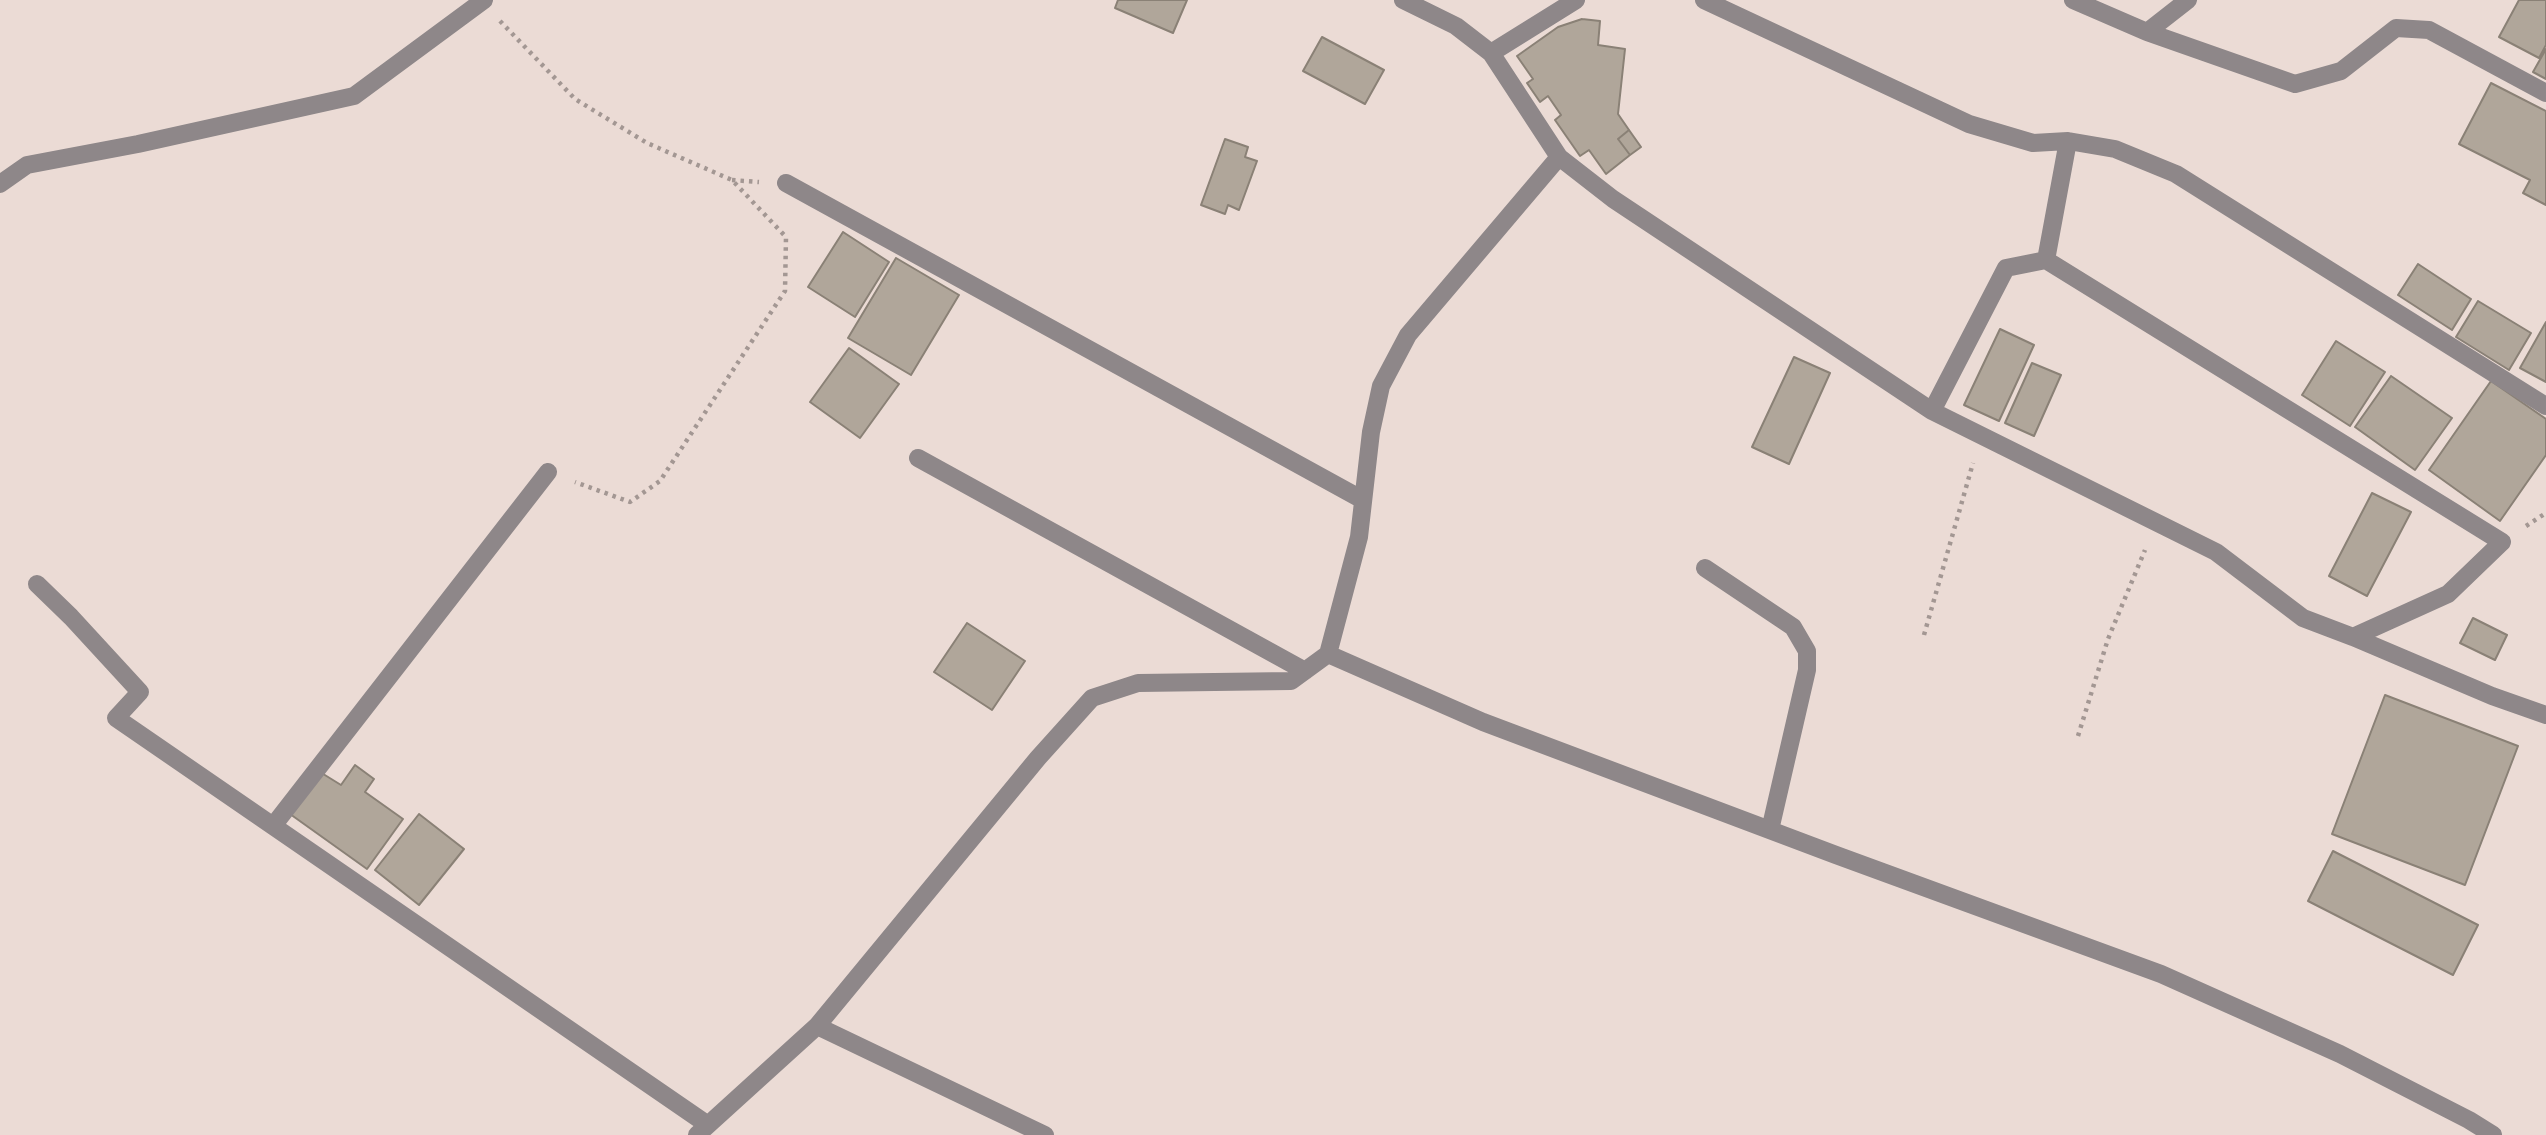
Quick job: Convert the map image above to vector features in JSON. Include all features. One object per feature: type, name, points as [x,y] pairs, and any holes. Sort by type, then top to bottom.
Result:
[{"type":"street","points":[[0,184],[27,165],[138,144],[354,96],[484,0]]},
{"type":"street","points":[[1403,0],[1456,26],[1491,53],[1559,157],[1613,199],[1932,411],[2216,552],[2303,618],[2353,636],[2492,696],[2546,715]]},
{"type":"street","points":[[1491,53],[1576,0]]},
{"type":"street","points":[[1704,0],[1969,124],[2033,143],[2068,141],[2115,149],[2176,174],[2546,406]]},
{"type":"street","points":[[2073,0],[2147,32],[2295,84],[2341,71],[2396,28],[2429,30],[2546,93]]},
{"type":"street","points":[[2147,32],[2188,0]]},
{"type":"street","points":[[2046,260],[2068,141]]},
{"type":"street","points":[[37,584],[72,617],[140,692],[116,718],[702,1130],[817,1026],[1038,758],[1092,698],[1138,683],[1291,681],[1328,654],[1359,537],[1371,432],[1381,386],[1409,335],[1559,157]]},
{"type":"street","points":[[786,183],[1363,500]]},
{"type":"street","points":[[1932,411],[2006,268],[2046,260],[2502,542],[2448,594],[2353,636]]},
{"type":"street","points":[[918,458],[1305,671]]},
{"type":"street","points":[[273,826],[548,472]]},
{"type":"street","points":[[1705,568],[1793,627],[1807,651],[1807,670],[1770,830]]},
{"type":"street","points":[[1328,654],[1483,722],[2161,974],[2340,1054],[2469,1119],[2493,1135]]},
{"type":"street","points":[[817,1026],[1045,1135]]},
{"type":"path","points":[[484,0],[498,20],[575,99],[647,143],[732,180],[786,237],[785,291],[660,481],[630,502],[548,472]]},
{"type":"path","points":[[1924,635],[1980,435]]},
{"type":"path","points":[[2078,736],[2108,639],[2157,523]]},
{"type":"building","points":[[1118,0],[1187,0],[1173,33],[1115,8]]},
{"type":"building","points":[[2519,0],[2546,0],[2546,45],[2539,58],[2499,37]]},
{"type":"building","points":[[1582,19],[1600,21],[1598,45],[1625,49],[1618,114],[1629,130],[1618,139],[1630,155],[1606,174],[1589,150],[1580,156],[1555,120],[1561,115],[1548,96],[1540,102],[1527,83],[1533,79],[1517,56],[1558,27]]},
{"type":"building","points":[[1322,37],[1384,70],[1365,104],[1303,71]]},
{"type":"building","points":[[2546,49],[2546,79],[2533,72]]},
{"type":"building","points":[[2491,83],[2546,111],[2546,205],[2523,193],[2530,180],[2459,144]]},
{"type":"building","points":[[1629,130],[1641,147],[1630,155],[1618,139]]},
{"type":"building","points":[[1225,139],[1248,147],[1245,157],[1257,161],[1239,210],[1228,205],[1225,214],[1201,205]]},
{"type":"building","points":[[843,232],[889,262],[855,317],[808,287]]},
{"type":"building","points":[[896,258],[959,295],[911,375],[848,338]]},
{"type":"building","points":[[2418,264],[2471,299],[2452,330],[2398,295]]},
{"type":"building","points":[[2478,301],[2531,333],[2509,370],[2456,337]]},
{"type":"building","points":[[2546,322],[2546,382],[2520,368]]},
{"type":"building","points":[[2000,329],[2034,345],[1999,421],[1964,405]]},
{"type":"building","points":[[2336,341],[2385,372],[2350,426],[2302,395]]},
{"type":"building","points":[[849,348],[899,384],[860,438],[810,402]]},
{"type":"building","points":[[1794,357],[1830,373],[1789,464],[1752,447]]},
{"type":"building","points":[[2032,363],[2061,375],[2034,436],[2005,423]]},
{"type":"building","points":[[2391,376],[2452,418],[2415,470],[2355,427]]},
{"type":"building","points":[[2491,381],[2546,419],[2546,455],[2500,521],[2429,470]]},
{"type":"building","points":[[2372,493],[2411,512],[2367,596],[2329,576]]},
{"type":"building","points":[[2473,618],[2507,635],[2495,660],[2460,643]]},
{"type":"building","points":[[967,623],[1025,661],[992,710],[934,672]]},
{"type":"building","points":[[2385,695],[2518,746],[2465,885],[2332,834]]},
{"type":"building","points":[[355,765],[374,779],[365,792],[403,819],[367,869],[290,814],[320,772],[341,785]]},
{"type":"building","points":[[419,814],[464,849],[419,905],[375,870]]},
{"type":"building","points":[[2333,851],[2478,925],[2453,975],[2308,901]]}]
